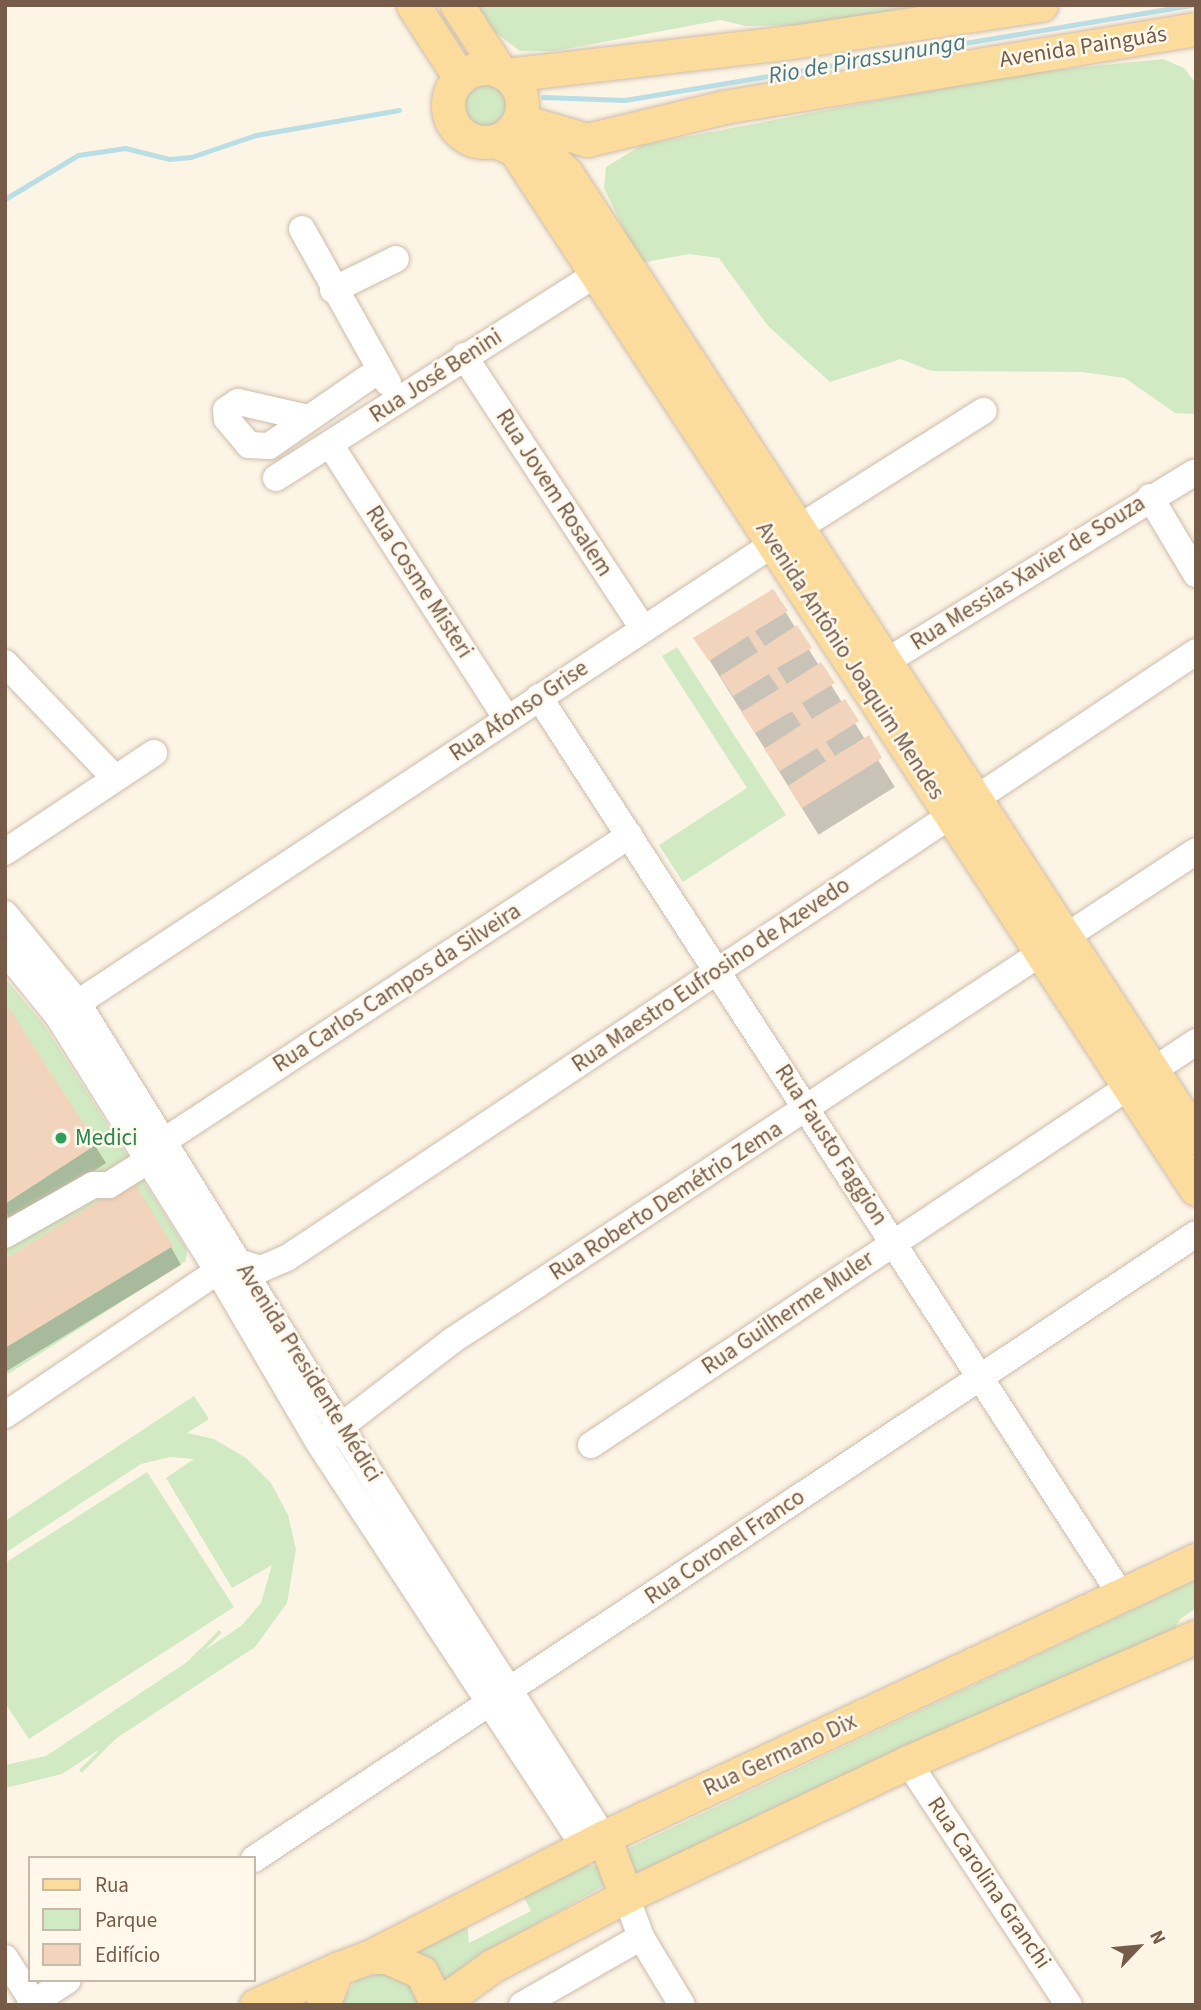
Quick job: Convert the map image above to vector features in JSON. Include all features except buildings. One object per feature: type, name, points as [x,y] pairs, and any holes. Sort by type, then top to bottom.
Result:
[{"type":"main road","points":[[413,5],[460,78]]},
{"type":"main road","points":[[457,5],[521,96],[511,129],[471,140],[453,124],[448,99],[460,78],[478,68],[503,73]]},
{"type":"main road","name":"Avenida Painguás","points":[[503,73],[792,42],[1041,5]]},
{"type":"main road","name":"Avenida Painguás","points":[[511,129],[587,140],[724,107],[1196,29]]},
{"type":"main road","name":"Avenida Antônio Joaquim Mendes","points":[[511,129],[566,173],[785,536]]},
{"type":"main road","name":"Avenida Antônio Joaquim Mendes","points":[[511,129],[515,150],[596,274],[785,536],[1140,1079],[1196,1189]]},
{"type":"main road","points":[[566,173],[587,140]]},
{"type":"main road","name":"Avenida Antônio Joaquim Mendes","points":[[1140,1079],[1196,1137]]},
{"type":"main road","name":"Rua Germano Dix","points":[[256,2005],[369,1957],[594,1842],[1196,1560]]},
{"type":"main road","points":[[369,1957],[396,1959],[421,1972],[438,2005],[492,1966],[626,1896],[908,1762],[1196,1637]]},
{"type":"main road","points":[[594,1842],[626,1896]]},
{"type":"main road","points":[[323,2005],[337,1969]]},
{"type":"street","points":[[302,229],[333,290],[398,399]]},
{"type":"street","points":[[333,290],[396,259]]},
{"type":"street","name":"Rua José Benini","points":[[276,478],[331,446],[464,356],[596,274]]},
{"type":"street","name":"Rua Jovem Rosalem","points":[[464,356],[643,629]]},
{"type":"street","points":[[308,418],[379,370]]},
{"type":"street","name":"Rua Afonso Grise","points":[[68,1009],[785,536],[983,411]]},
{"type":"street","name":"Rua Cosme Misteri","points":[[331,446],[508,719]]},
{"type":"street","name":"Rua Messias Xavier de Souza","points":[[874,669],[1195,472]]},
{"type":"street","points":[[1150,498],[1196,574]]},
{"type":"street","name":"Rua Maestro Eufrosino de Azevedo","points":[[229,1267],[261,1269],[287,1258],[1196,652]]},
{"type":"street","points":[[5,663],[115,778]]},
{"type":"street","name":"Rua Fausto Faggion","points":[[539,697],[808,1108],[1121,1595]]},
{"type":"street","points":[[5,852],[154,753]]},
{"type":"street","name":"Rua Carlos Campos da Silveira","points":[[5,1235],[93,1185],[100,1172],[155,1145],[630,835]]},
{"type":"street","name":"Rua Roberto Demétrio Zema","points":[[330,1436],[453,1340],[1196,851]]},
{"type":"street","name":"Avenida Presidente Médici","points":[[5,914],[15,950],[68,1009],[155,1145],[330,1436],[503,1697],[594,1842]]},
{"type":"street","name":"Rua Guilherme Muler","points":[[591,1445],[1196,1042]]},
{"type":"street","name":"Rua Coronel Franco","points":[[256,1858],[503,1697],[1196,1234]]},
{"type":"street","points":[[5,1415],[229,1267]]},
{"type":"street","name":"Rua Carolina Granchi","points":[[908,1762],[1069,2005]]},
{"type":"street","points":[[626,1896],[641,1937],[682,2005]]},
{"type":"street","points":[[522,2005],[641,1937]]},
{"type":"street","points":[[5,1958],[33,2004],[65,1982]]},
{"type":"green space","points":[[474,5],[930,5],[799,25],[746,26],[721,20],[555,51],[520,51],[487,26]]},
{"type":"green space","points":[[1163,59],[1184,68],[1194,81],[1196,414],[1175,413],[1125,378],[1082,372],[931,371],[901,359],[830,382],[768,326],[719,258],[689,254],[640,263],[604,188],[606,167],[642,145],[1017,74]]},
{"type":"green space","points":[[484,78],[494,80],[502,86],[508,94],[508,114],[502,122],[494,128],[484,130],[474,128],[466,122],[460,114],[458,104],[460,94],[466,86],[474,80]]},
{"type":"green space","points":[[677,647],[786,815],[683,882],[659,845],[747,788],[662,656]]},
{"type":"green space","name":"Medici","points":[[5,978],[45,1026],[187,1250],[186,1261],[5,1376]]},
{"type":"green space","points":[[194,1396],[209,1419],[187,1433],[214,1439],[246,1458],[271,1483],[288,1515],[296,1549],[287,1603],[255,1647],[62,1774],[5,1788],[5,1765],[46,1756],[241,1626],[261,1603],[272,1565],[232,1588],[166,1478],[194,1459],[170,1457],[141,1464],[5,1553],[5,1521]]},
{"type":"green space","points":[[147,1472],[234,1607],[29,1739],[5,1703],[5,1563]]},
{"type":"green space","points":[[1196,1580],[1196,1608],[1180,1619],[1173,1632],[642,1872],[631,1871],[625,1850]]},
{"type":"green space","points":[[219,1630],[222,1633],[82,1773],[79,1770]]},
{"type":"green space","points":[[587,1865],[601,1866],[607,1884],[487,1952],[445,1988],[414,1952],[467,1921],[469,1943],[531,1911],[524,1897]]},
{"type":"green space","points":[[384,1972],[410,1984],[422,2005],[340,2005],[356,1980]]},
{"type":"waterway","name":"Rio de Pirassununga","points":[[543,97],[625,100],[1191,5]]},
{"type":"waterway","points":[[5,199],[78,155],[125,148],[169,159],[191,157],[256,135],[399,110]]},
{"type":"place","name":"Medici","points":[[61,1138]]}]
